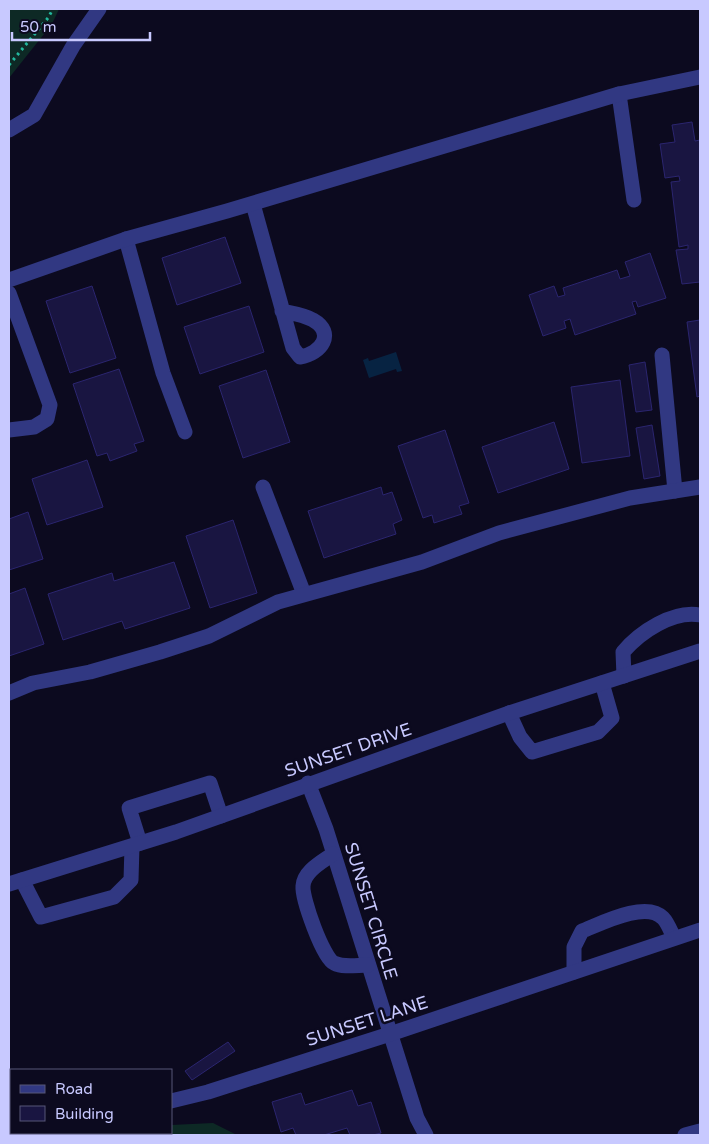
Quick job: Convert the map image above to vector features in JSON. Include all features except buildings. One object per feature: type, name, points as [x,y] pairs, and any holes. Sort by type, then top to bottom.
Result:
[{"type":"street","points":[[9,130],[34,115],[73,46],[98,9]]},
{"type":"street","points":[[9,280],[126,239],[253,204],[619,94],[700,77]]},
{"type":"street","points":[[619,94],[634,200]]},
{"type":"street","points":[[253,204],[282,311]]},
{"type":"street","points":[[126,239],[163,372],[185,432]]},
{"type":"street","points":[[9,294],[50,405],[47,419],[34,427],[9,430]]},
{"type":"street","points":[[662,355],[675,491]]},
{"type":"street","points":[[9,693],[33,683],[90,672],[160,652],[209,636],[278,602],[422,562],[499,534],[630,498],[700,486]]},
{"type":"street","points":[[263,487],[304,594]]},
{"type":"street","points":[[624,676],[624,652],[633,640],[658,625],[689,612],[700,615]]},
{"type":"street","name":"SUNSET DRIVE","points":[[15,882],[221,816],[308,783],[509,713],[700,652]]},
{"type":"street","points":[[509,713],[520,736],[532,752],[598,732],[612,718],[602,683]]},
{"type":"street","points":[[15,882],[41,917],[114,897],[131,880],[136,844],[129,808],[210,783],[221,816]]},
{"type":"street","name":"SUNSET CIRCLE","points":[[308,783],[333,854],[417,1118],[426,1135]]},
{"type":"street","points":[[333,854],[310,871],[303,886],[310,915],[325,953],[332,963],[344,966],[368,965]]},
{"type":"street","points":[[574,972],[574,947],[582,931],[635,911],[652,912],[662,917],[674,938]]},
{"type":"street","name":"SUNSET LANE","points":[[172,1102],[390,1034],[700,930]]},
{"type":"street","points":[[686,1135],[700,1131]]},
{"type":"path","points":[[9,65],[48,18],[52,9]]},
{"type":"green space","points":[[9,9],[59,9],[52,24],[9,78]]},
{"type":"green space","points":[[213,1123],[237,1135],[128,1135],[172,1134],[172,1125]]},
{"type":"water","points":[[396,352],[402,371],[397,372],[396,369],[369,378],[363,360],[368,358],[369,361]]}]
